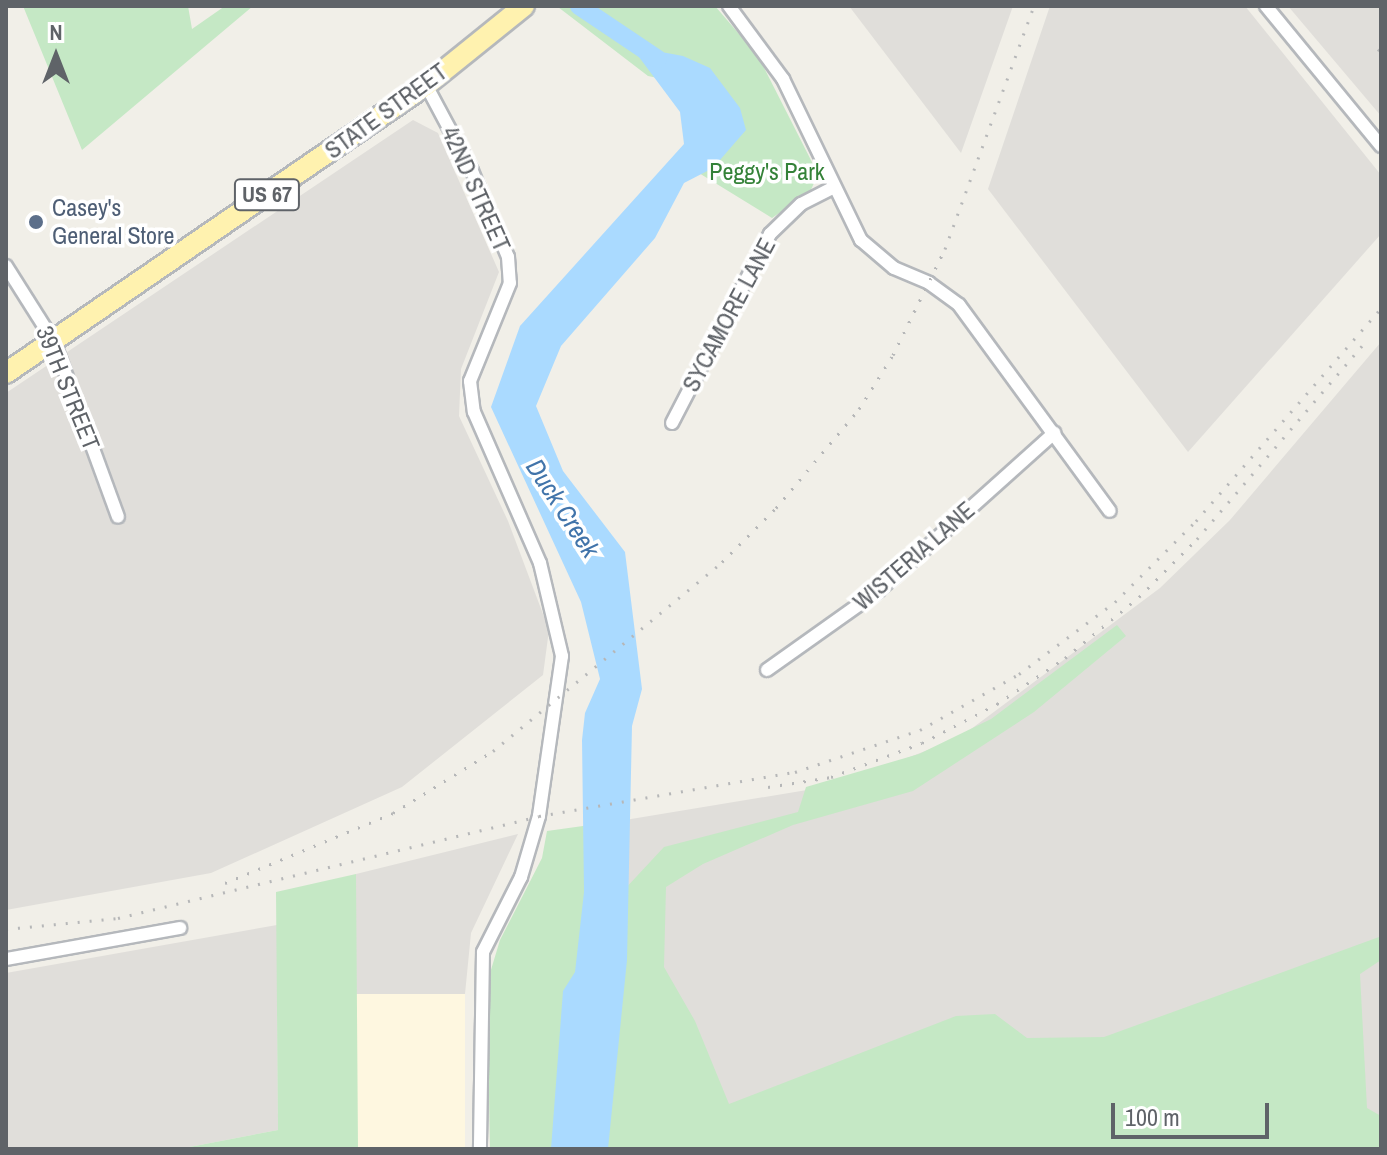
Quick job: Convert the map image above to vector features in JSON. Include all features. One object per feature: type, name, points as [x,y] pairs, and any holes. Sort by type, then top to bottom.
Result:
[{"type":"main road","name":"STATE STREET","points":[[6,373],[426,85],[523,7]]},
{"type":"street","points":[[729,6],[783,79],[833,188],[861,240],[876,254],[959,305],[1110,511]]},
{"type":"street","points":[[1266,6],[1381,146]]},
{"type":"street","name":"42ND STREET","points":[[426,85],[472,171],[508,257],[510,283],[470,381],[474,412],[495,468],[540,563],[562,656],[539,816],[521,877],[483,952],[480,1149]]},
{"type":"street","name":"SYCAMORE LANE","points":[[672,423],[770,234],[801,204],[833,188]]},
{"type":"street","name":"39TH STREET","points":[[6,266],[54,342],[118,517]]},
{"type":"street","name":"WISTERIA LANE","points":[[767,670],[878,591],[1054,433]]},
{"type":"street","points":[[6,959],[180,928]]},
{"type":"shaded area","points":[[849,6],[1013,6],[961,153]]},
{"type":"shaded area","points":[[1050,6],[1245,6],[1381,175],[1381,234],[1188,452],[988,189]]},
{"type":"shaded area","points":[[1288,6],[1381,6],[1381,116]]},
{"type":"shaded area","points":[[413,120],[438,133],[499,272],[461,369],[459,416],[508,521],[549,630],[543,675],[402,787],[211,873],[6,910],[6,393]]},
{"type":"shaded area","points":[[1381,342],[1381,1149],[608,1149],[619,821],[837,785],[959,738],[1160,588],[1230,520]]},
{"type":"shaded area","points":[[518,834],[471,933],[465,994],[354,994],[356,874]]},
{"type":"shaded area","points":[[277,925],[278,1130],[179,1149],[6,1149],[6,973]]},
{"type":"shaded area","points":[[354,994],[465,994],[465,1149],[354,1149]]},
{"type":"green space","points":[[23,6],[188,6],[192,29],[225,6],[253,6],[82,150]]},
{"type":"green space","name":"Peggy's Park","points":[[715,6],[758,56],[818,174],[810,192],[772,218],[694,170],[697,86],[648,76],[558,7]]},
{"type":"green space","points":[[1117,625],[1126,636],[1034,712],[913,791],[793,825],[703,864],[666,887],[664,967],[695,1021],[729,1104],[956,1016],[995,1014],[1027,1038],[1104,1037],[1379,937],[1381,960],[1360,974],[1367,1108],[1381,1116],[1381,1149],[490,1149],[487,983],[500,940],[542,858],[547,831],[619,821],[610,1113],[623,891],[664,847],[798,812],[806,787],[919,754],[991,719]]},
{"type":"green space","points":[[356,874],[358,1149],[179,1149],[278,1130],[276,892]]},
{"type":"water","points":[[640,48],[683,56],[710,68],[740,108],[746,130],[713,168],[684,183],[655,238],[561,346],[536,406],[563,471],[625,552],[642,689],[632,726],[627,960],[608,1149],[551,1149],[563,991],[575,972],[584,892],[582,740],[585,713],[600,679],[581,602],[491,407],[520,326],[684,144],[680,112],[636,53]]},
{"type":"waterway","name":"Duck Creek","points":[[579,6],[658,59]]},
{"type":"railway","points":[[225,883],[393,813],[493,751],[722,562],[776,508],[859,409],[893,355],[945,249],[1034,6]]},
{"type":"railway","points":[[1378,49],[1381,52]]},
{"type":"railway","points":[[6,929],[118,918],[539,816],[795,772],[920,730],[1019,674],[1115,602],[1196,521],[1381,308]]},
{"type":"railway","points":[[768,787],[831,777],[922,743],[997,704],[1065,658],[1139,597],[1197,539],[1367,340]]},
{"type":"place","name":"Casey's General Store","points":[[36,222]]}]
